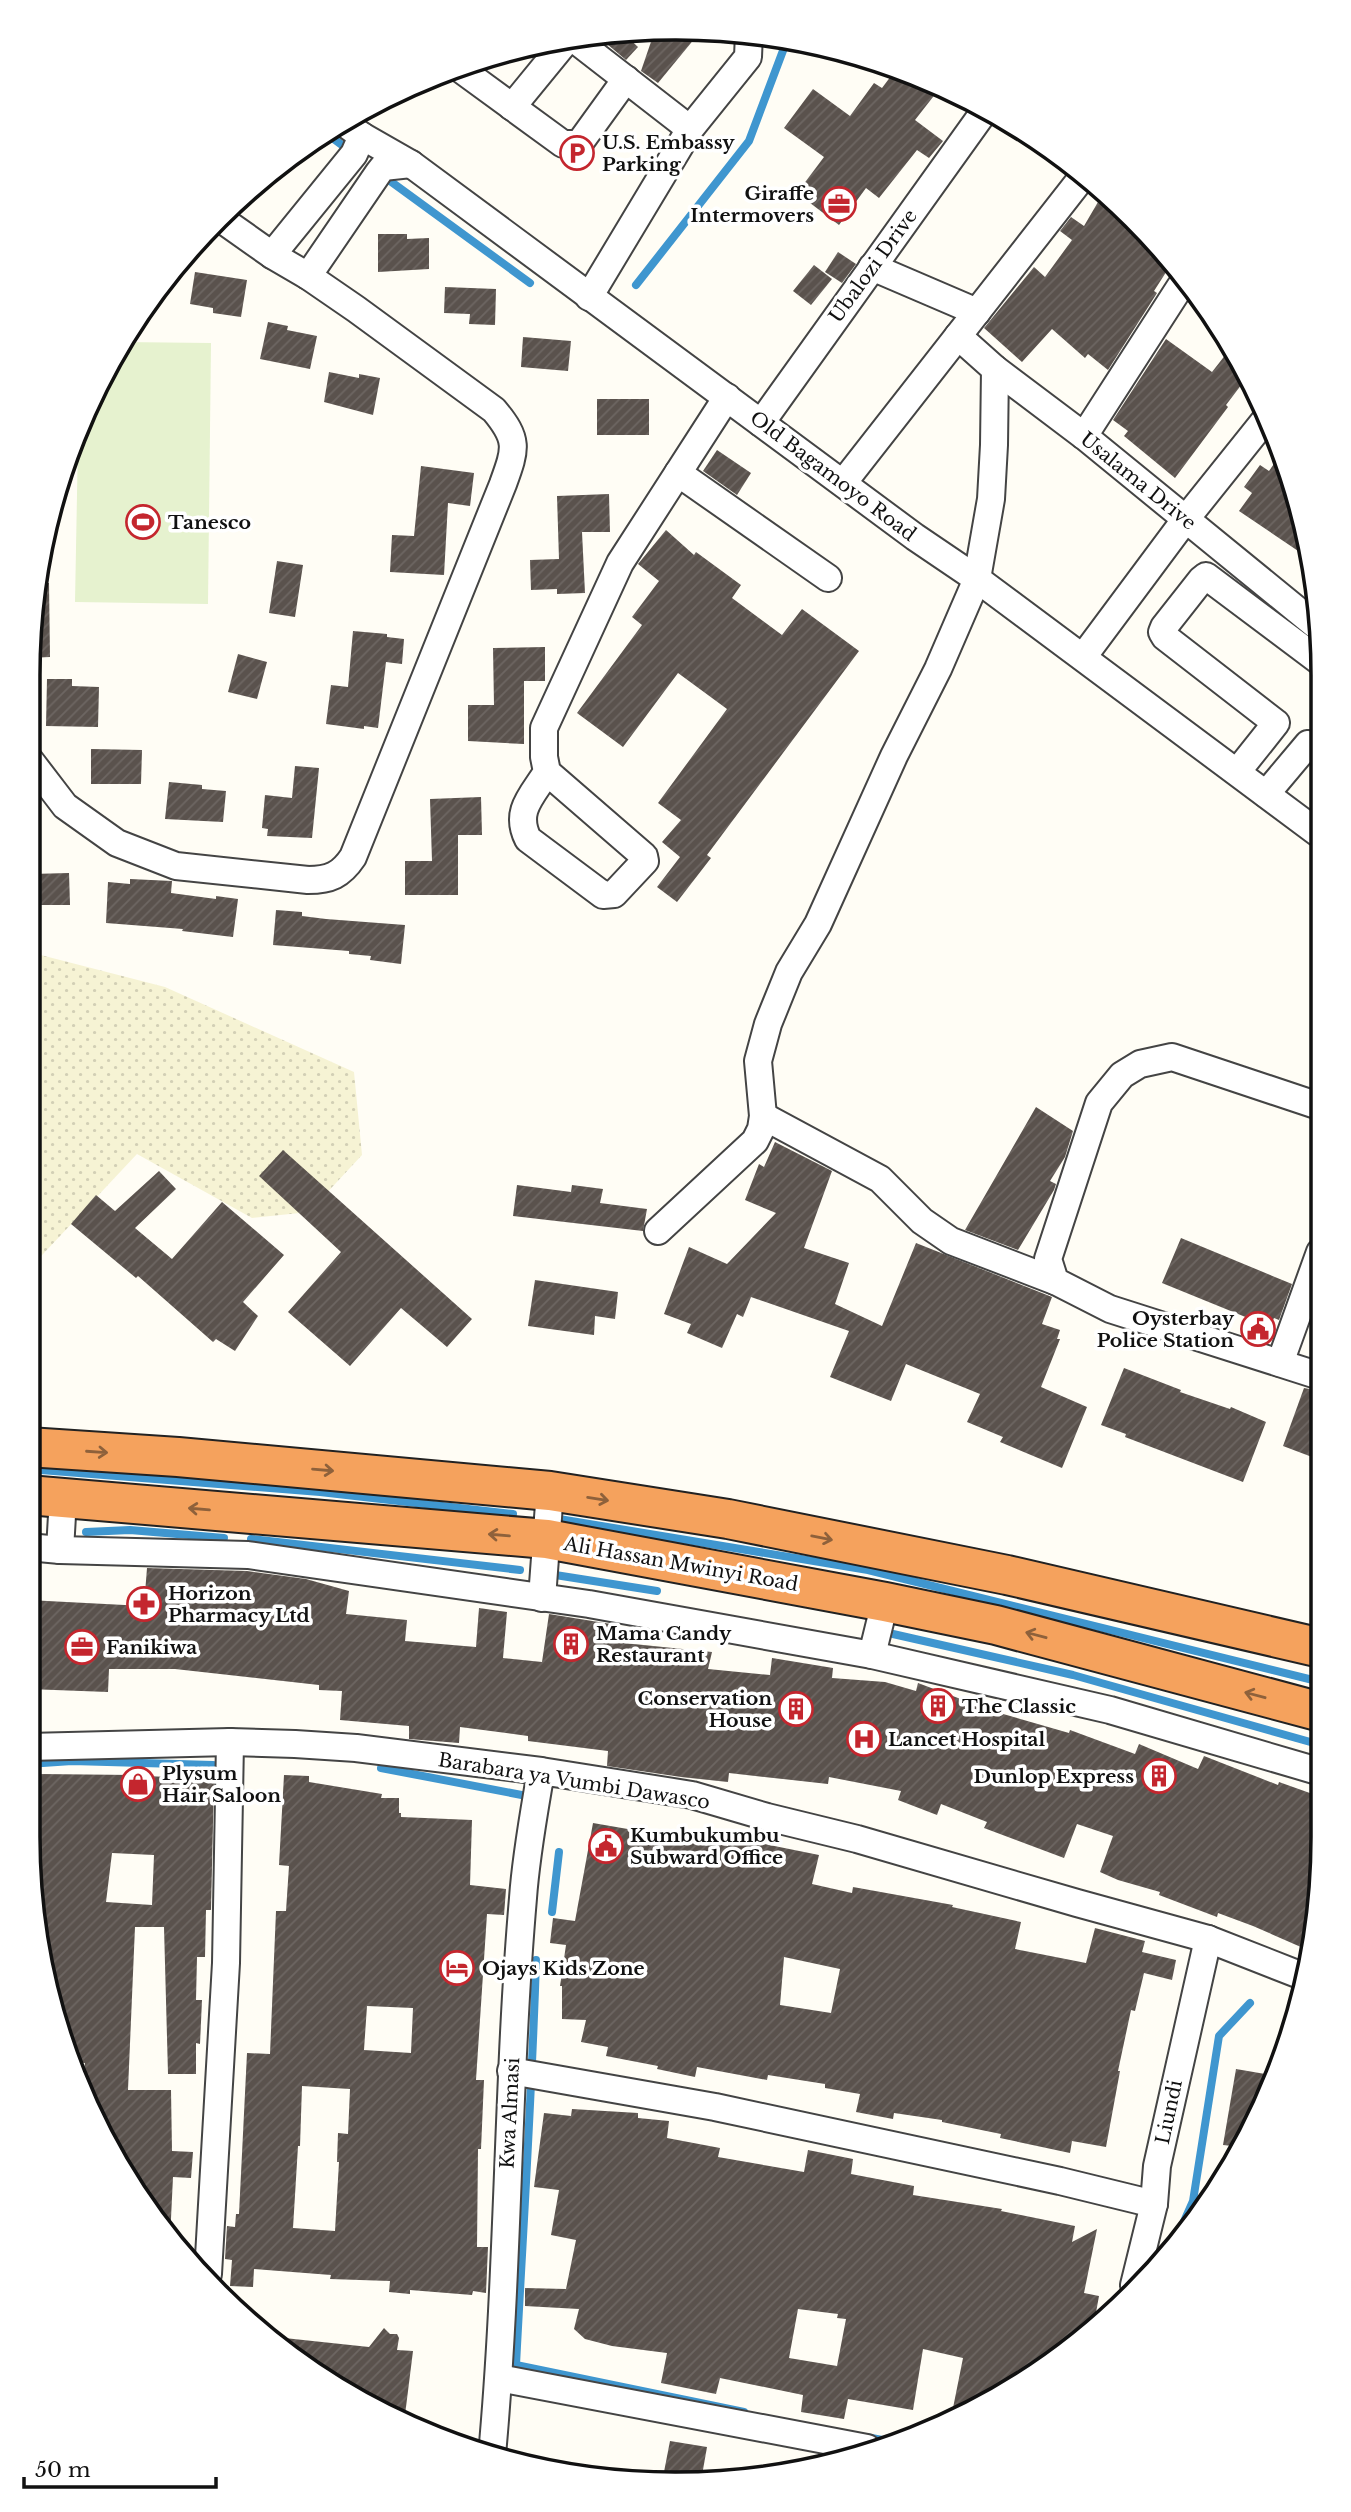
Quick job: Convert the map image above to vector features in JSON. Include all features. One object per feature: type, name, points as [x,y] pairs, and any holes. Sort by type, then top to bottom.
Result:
[{"type":"highway","points":[[40,1448],[178,1457],[550,1491],[728,1519],[1007,1575],[1311,1646]]},
{"type":"highway","name":"Ali Hassan Mwinyi Road","points":[[46,1497],[547,1539],[996,1625],[1311,1710]]},
{"type":"street","points":[[589,297],[690,129],[748,57],[748,45]]},
{"type":"street","points":[[585,47],[690,129]]},
{"type":"street","points":[[512,107],[558,51]]},
{"type":"street","points":[[470,75],[563,144],[579,144],[626,79]]},
{"type":"street","name":"Ubalozi Drive","points":[[761,423],[979,118]]},
{"type":"street","points":[[272,255],[354,154],[353,129]]},
{"type":"street","name":"Old Bagamoyo Road","points":[[353,129],[411,164],[1311,828]]},
{"type":"street","points":[[308,276],[383,167],[411,164]]},
{"type":"street","points":[[843,483],[1077,184]]},
{"type":"street","points":[[40,773],[65,806],[117,844],[176,866],[325,880],[345,869],[354,857],[510,463],[513,443],[510,429],[494,410],[308,276],[228,224]]},
{"type":"street","points":[[872,267],[977,312]]},
{"type":"street","points":[[1084,436],[1179,289]]},
{"type":"street","name":"Usalama Drive","points":[[958,336],[995,369],[1084,436],[1307,619]]},
{"type":"street","points":[[659,1231],[755,1140],[761,1129],[763,1116],[758,1061],[768,1024],[789,972],[818,924],[904,734],[938,669],[977,579],[991,499],[995,369]]},
{"type":"street","points":[[547,772],[523,810],[522,827],[528,839],[603,895],[614,894],[645,860],[644,856],[547,772],[544,728],[620,563],[727,397]]},
{"type":"street","points":[[1083,657],[1185,520],[1260,427]]},
{"type":"street","points":[[678,473],[828,578]]},
{"type":"street","points":[[1310,654],[1206,576],[1162,632],[1165,637],[1311,748]]},
{"type":"street","points":[[1237,772],[1276,723]]},
{"type":"street","points":[[1266,794],[1311,751]]},
{"type":"street","points":[[1055,1281],[1048,1259],[1099,1103],[1122,1075],[1140,1064],[1172,1057],[1311,1103]]},
{"type":"street","points":[[763,1116],[880,1178],[922,1221],[951,1241],[1055,1281],[1110,1309],[1311,1373]]},
{"type":"street","points":[[1280,1363],[1311,1275]]},
{"type":"street","points":[[542,1598],[550,1491]]},
{"type":"street","points":[[46,1497],[60,1550]]},
{"type":"street","points":[[248,1555],[251,1514]]},
{"type":"street","points":[[40,1548],[248,1555],[542,1598],[872,1655],[1110,1710],[1311,1769]]},
{"type":"street","points":[[872,1655],[886,1602]]},
{"type":"street","points":[[208,2267],[226,1963],[230,1741]]},
{"type":"street","name":"Barabara ya Vumbi Dawasco","points":[[40,1747],[230,1741],[356,1748],[541,1771],[692,1795],[767,1818],[870,1842],[1208,1939],[1296,1973]]},
{"type":"street","name":"Kwa Almasi","points":[[493,2445],[499,2378],[511,2071],[523,1895],[541,1771]]},
{"type":"street","name":"Liundi","points":[[1137,2273],[1154,2204],[1157,2166],[1208,1939]]},
{"type":"street","points":[[511,2071],[715,2107],[1060,2181],[1154,2204]]},
{"type":"street","points":[[499,2378],[855,2446]]},
{"type":"shaded area","points":[[40,955],[165,987],[354,1072],[362,1155],[309,1212],[252,1218],[137,1154],[40,1257]]},
{"type":"green space","name":"Tanesco","points":[[135,342],[211,343],[208,604],[75,602],[78,462],[125,358]]},
{"type":"building","points":[[651,41],[693,41],[658,83],[641,71]]},
{"type":"building","points":[[633,42],[638,47],[626,60],[608,45]]},
{"type":"building","points":[[890,78],[934,96],[915,120],[943,141],[929,158],[917,150],[879,198],[866,188],[839,225],[797,193],[824,157],[784,128],[813,89],[850,116],[874,83],[882,88]]},
{"type":"building","points":[[1098,202],[1125,226],[1166,273],[1154,291],[1157,293],[1108,370],[1088,354],[1085,358],[1052,329],[1022,362],[984,328],[1034,267],[1045,277],[1072,240],[1060,231],[1071,217],[1084,226]]},
{"type":"building","points":[[378,234],[407,234],[407,239],[429,238],[429,269],[378,272]]},
{"type":"building","points":[[838,252],[856,264],[842,283],[825,272]]},
{"type":"building","points":[[814,265],[832,279],[811,305],[793,291]]},
{"type":"building","points":[[195,272],[247,280],[241,317],[213,313],[213,308],[190,304]]},
{"type":"building","points":[[445,287],[496,289],[495,325],[469,324],[470,314],[444,313]]},
{"type":"building","points":[[268,322],[288,326],[287,330],[317,336],[310,369],[260,359]]},
{"type":"building","points":[[523,337],[571,341],[568,371],[521,367]]},
{"type":"building","points":[[1166,339],[1212,372],[1225,356],[1240,386],[1175,478],[1124,436],[1128,431],[1113,420]]},
{"type":"building","points":[[329,372],[359,378],[359,374],[380,378],[373,415],[324,402]]},
{"type":"building","points":[[597,399],[649,399],[649,435],[597,435]]},
{"type":"building","points":[[717,450],[751,473],[737,495],[703,471]]},
{"type":"building","points":[[1274,464],[1299,551],[1239,511],[1252,493],[1244,487],[1260,465],[1269,471]]},
{"type":"building","points":[[421,466],[474,473],[470,506],[448,503],[444,575],[390,572],[392,535],[414,536]]},
{"type":"building","points":[[609,494],[610,532],[582,532],[585,593],[557,594],[557,589],[531,590],[530,560],[559,559],[557,496]]},
{"type":"building","points":[[666,530],[694,555],[696,552],[741,585],[732,598],[782,635],[802,609],[859,651],[707,855],[711,858],[677,902],[657,887],[680,857],[662,842],[681,820],[658,803],[727,709],[678,673],[623,747],[577,713],[642,625],[632,617],[659,581],[638,564]]},
{"type":"building","points":[[277,561],[303,565],[295,617],[269,613]]},
{"type":"building","points":[[47,583],[49,583],[50,657],[41,657]]},
{"type":"building","points":[[353,631],[387,634],[387,637],[404,639],[402,664],[386,662],[378,728],[326,724],[331,685],[348,687]]},
{"type":"building","points":[[545,647],[545,681],[524,681],[524,744],[468,741],[468,705],[494,705],[493,648]]},
{"type":"building","points":[[238,654],[267,662],[257,699],[228,692]]},
{"type":"building","points":[[47,679],[72,679],[72,686],[99,687],[98,727],[46,726]]},
{"type":"building","points":[[91,749],[142,750],[141,784],[91,784]]},
{"type":"building","points":[[295,766],[319,768],[312,838],[267,836],[268,829],[262,828],[265,795],[292,798]]},
{"type":"building","points":[[169,782],[202,785],[202,789],[226,791],[223,822],[165,819]]},
{"type":"building","points":[[481,797],[482,835],[458,835],[458,895],[405,895],[405,861],[432,861],[430,799]]},
{"type":"building","points":[[69,873],[70,905],[40,905],[40,874]]},
{"type":"building","points":[[130,879],[172,881],[171,893],[238,899],[233,937],[182,931],[183,929],[106,923],[108,882],[130,884]]},
{"type":"building","points":[[276,910],[302,912],[302,916],[326,919],[405,925],[401,964],[370,960],[371,956],[349,954],[349,951],[273,945]]},
{"type":"building","points":[[1036,1107],[1073,1131],[1065,1157],[1050,1181],[1056,1184],[1054,1190],[1018,1250],[965,1230]]},
{"type":"building","points":[[775,1142],[832,1171],[804,1248],[849,1263],[835,1304],[882,1326],[916,1243],[1052,1297],[1042,1324],[1060,1330],[1057,1339],[1060,1339],[1041,1387],[1087,1407],[1062,1468],[1000,1442],[1003,1437],[967,1422],[980,1394],[906,1364],[891,1401],[830,1377],[849,1331],[751,1297],[743,1317],[737,1314],[722,1348],[687,1333],[691,1324],[664,1314],[689,1247],[727,1264],[776,1213],[745,1200],[759,1164],[764,1167]]},
{"type":"building","points":[[283,1150],[472,1319],[447,1347],[401,1308],[350,1366],[288,1312],[341,1252],[259,1176]]},
{"type":"building","points":[[159,1171],[176,1189],[135,1228],[172,1259],[222,1202],[284,1255],[243,1302],[258,1316],[235,1351],[216,1339],[213,1342],[138,1276],[136,1278],[71,1224],[96,1195],[115,1211]]},
{"type":"building","points":[[517,1185],[571,1192],[572,1185],[603,1189],[600,1203],[647,1209],[643,1231],[513,1216]]},
{"type":"building","points":[[1181,1238],[1292,1284],[1279,1320],[1274,1318],[1270,1327],[1162,1283]]},
{"type":"building","points":[[535,1280],[618,1292],[615,1319],[595,1316],[594,1335],[528,1326]]},
{"type":"building","points":[[1124,1368],[1181,1390],[1180,1392],[1230,1409],[1231,1407],[1266,1422],[1243,1482],[1125,1437],[1126,1434],[1101,1425]]},
{"type":"building","points":[[1304,1388],[1311,1389],[1311,1457],[1283,1446]]},
{"type":"building","points":[[147,1568],[247,1571],[306,1579],[349,1591],[346,1614],[407,1620],[405,1641],[476,1647],[479,1608],[507,1612],[503,1658],[542,1662],[549,1614],[617,1625],[614,1642],[712,1652],[708,1669],[770,1675],[772,1658],[833,1668],[832,1678],[885,1682],[916,1691],[918,1683],[966,1701],[965,1703],[1069,1733],[1070,1730],[1135,1754],[1139,1744],[1198,1769],[1204,1756],[1278,1785],[1279,1782],[1311,1793],[1309,1878],[1301,1947],[1253,1926],[1218,1913],[1217,1917],[1159,1895],[1160,1892],[1100,1872],[1113,1836],[1077,1824],[1064,1858],[984,1828],[987,1822],[941,1804],[937,1815],[898,1800],[901,1791],[829,1777],[828,1784],[729,1773],[728,1782],[681,1777],[607,1766],[608,1751],[528,1741],[528,1736],[460,1727],[459,1743],[409,1739],[409,1726],[340,1720],[342,1691],[319,1690],[319,1685],[175,1669],[109,1669],[108,1692],[40,1689],[40,1601],[144,1606]]},
{"type":"building","points":[[40,1774],[133,1775],[214,1780],[211,1910],[206,1910],[205,1957],[197,1957],[196,2000],[202,2000],[200,2044],[196,2043],[196,2074],[168,2074],[164,1927],[135,1927],[128,2090],[171,2090],[172,2151],[193,2152],[191,2178],[173,2177],[171,2221],[125,2154],[106,2117],[74,2041],[62,2001],[46,1919],[40,1836]],"holes":[[[112,1853],[154,1855],[152,1905],[106,1902]]]},
{"type":"building","points":[[284,1775],[309,1776],[309,1782],[382,1794],[381,1798],[399,1798],[401,1817],[472,1820],[470,1885],[506,1889],[504,1915],[487,1914],[476,2080],[484,2080],[481,2149],[478,2149],[477,2247],[488,2247],[486,2293],[473,2291],[472,2295],[410,2290],[410,2294],[389,2292],[390,2281],[330,2279],[331,2275],[254,2269],[253,2287],[230,2286],[232,2260],[225,2259],[227,2226],[235,2227],[236,2214],[239,2214],[247,2053],[270,2054],[276,1911],[286,1911],[289,1866],[279,1865]],"holes":[[[367,2006],[413,2008],[411,2053],[364,2050]],[[302,2086],[350,2089],[348,2134],[338,2133],[335,2231],[293,2228]]]},
{"type":"building","points":[[593,1823],[645,1832],[644,1834],[728,1846],[729,1837],[819,1855],[812,1884],[852,1893],[853,1887],[953,1905],[952,1907],[1021,1922],[1015,1949],[1086,1963],[1095,1928],[1145,1941],[1142,1952],[1176,1960],[1172,1980],[1144,1973],[1135,2011],[1131,2010],[1106,2147],[1072,2141],[1070,2153],[1000,2138],[1001,2134],[942,2120],[894,2113],[893,2119],[856,2112],[860,2094],[825,2088],[825,2084],[768,2075],[767,2080],[697,2067],[695,2077],[657,2069],[658,2066],[606,2056],[608,2047],[581,2042],[586,2020],[562,2019],[560,1986],[566,1945],[550,1943],[553,1918],[575,1921]],"holes":[[[784,1957],[840,1969],[831,2013],[780,2005]]]},
{"type":"building","points":[[1236,2069],[1264,2074],[1230,2146],[1223,2145]]},
{"type":"building","points":[[572,2109],[638,2113],[638,2118],[669,2121],[667,2138],[720,2148],[718,2157],[804,2172],[808,2150],[853,2159],[851,2174],[914,2186],[913,2195],[1002,2209],[1001,2211],[1075,2226],[1072,2242],[1097,2229],[1084,2293],[1099,2296],[1096,2312],[1028,2365],[953,2407],[963,2358],[923,2349],[913,2410],[848,2399],[844,2419],[801,2412],[803,2395],[720,2378],[716,2394],[661,2383],[667,2353],[612,2346],[585,2339],[574,2329],[579,2309],[525,2306],[525,2288],[566,2289],[576,2240],[551,2235],[559,2190],[534,2187],[544,2113],[571,2116]],"holes":[[[798,2309],[838,2314],[837,2318],[846,2319],[837,2366],[789,2358]]]},
{"type":"building","points":[[384,2328],[390,2334],[397,2334],[397,2350],[413,2351],[406,2411],[358,2387],[287,2338],[369,2347]]},
{"type":"building","points":[[670,2441],[707,2447],[703,2471],[664,2471]]},
{"type":"waterway","points":[[636,285],[749,141],[783,50]]},
{"type":"waterway","points":[[335,140],[350,151]]},
{"type":"waterway","points":[[386,178],[530,283]]},
{"type":"waterway","points":[[40,1470],[320,1492],[513,1514]]},
{"type":"waterway","points":[[553,1518],[868,1570],[1311,1680]]},
{"type":"waterway","points":[[86,1532],[130,1530],[224,1538]]},
{"type":"waterway","points":[[251,1539],[520,1570]]},
{"type":"waterway","points":[[549,1574],[657,1591]]},
{"type":"waterway","points":[[893,1634],[1073,1675],[1311,1742]]},
{"type":"waterway","points":[[40,1763],[72,1761],[213,1765]]},
{"type":"waterway","points":[[381,1768],[532,1797]]},
{"type":"waterway","points":[[552,1912],[559,1852]]},
{"type":"waterway","points":[[536,1960],[516,2365],[744,2412]]},
{"type":"waterway","points":[[1190,2208],[1219,2036],[1250,2003]]},
{"type":"waterway","points":[[866,2437],[877,2439]]},
{"type":"place","name":"U.S. Embassy Parking","points":[[577,153]]},
{"type":"place","name":"Giraffe Intermovers","points":[[839,204]]},
{"type":"place","name":"Tanesco","points":[[143,522]]},
{"type":"place","name":"Oysterbay Police Station","points":[[1258,1329]]},
{"type":"place","name":"Horizon Pharmacy Ltd","points":[[144,1604]]},
{"type":"place","name":"Mama Candy Restaurant","points":[[571,1644]]},
{"type":"place","name":"Fanikiwa","points":[[82,1647]]},
{"type":"place","name":"The Classic","points":[[938,1706]]},
{"type":"place","name":"Conservation House","points":[[796,1709]]},
{"type":"place","name":"Lancet Hospital","points":[[864,1739]]},
{"type":"place","name":"Dunlop Express","points":[[1159,1776]]},
{"type":"place","name":"Plysum Hair Saloon","points":[[138,1784]]},
{"type":"place","name":"Kumbukumbu Subward Office","points":[[606,1846]]},
{"type":"place","name":"Ojays Kids Zone","points":[[457,1968]]}]
